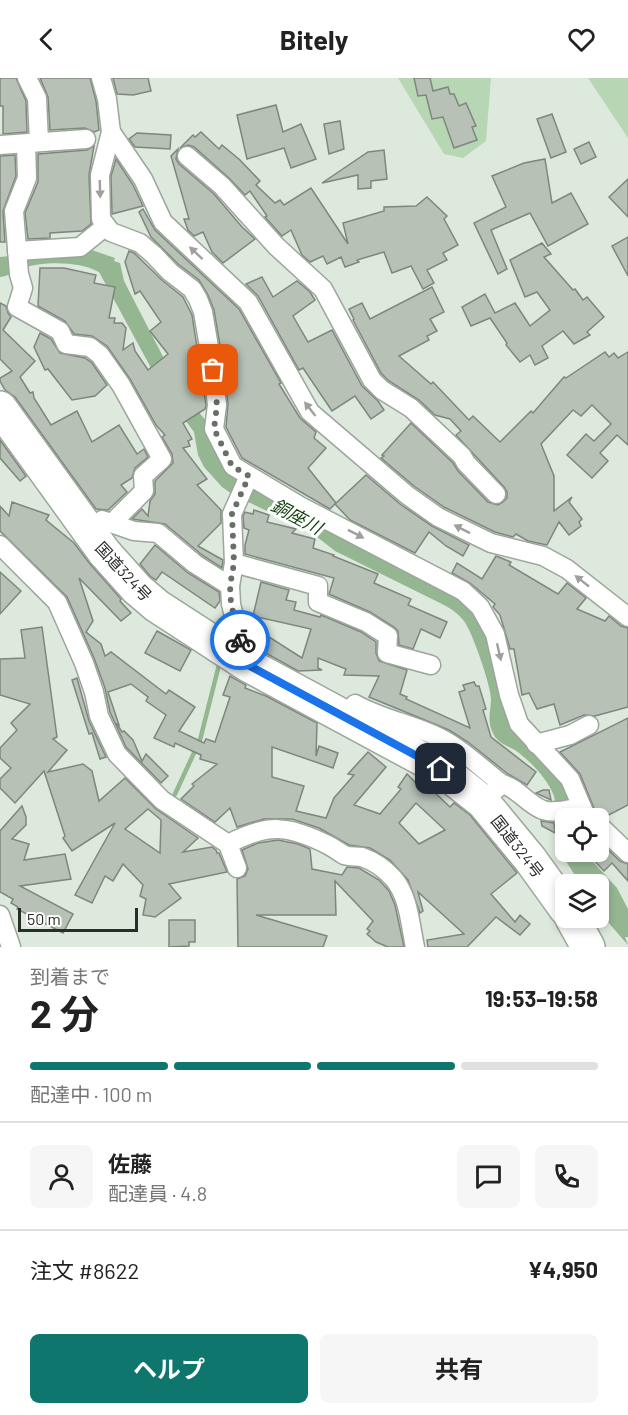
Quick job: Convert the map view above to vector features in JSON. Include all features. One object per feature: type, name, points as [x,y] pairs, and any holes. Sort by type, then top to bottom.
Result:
[{"type":"highway","name":"国道324号","points":[[0,408],[104,552],[137,589],[157,606],[248,665],[441,769],[493,793],[524,851],[555,894]]},
{"type":"highway","points":[[578,928],[588,947]]},
{"type":"street","points":[[27,78],[37,98],[27,178],[14,211],[19,274],[24,288],[17,307],[60,331],[66,344],[90,347],[100,355],[121,385],[162,459],[143,476],[144,491],[112,523]]},
{"type":"street","points":[[101,78],[107,99],[111,132],[100,175],[101,219],[111,232],[140,243],[170,272],[192,289],[198,299],[203,312],[213,370],[217,405],[214,429],[232,466],[300,506],[463,591],[480,607],[495,634],[509,695],[519,724],[570,779],[583,808]]},
{"type":"street","points":[[111,132],[143,179],[163,222],[248,302],[310,412],[407,495],[438,517],[491,543],[543,556],[567,569],[628,617]]},
{"type":"street","points":[[0,145],[86,139]]},
{"type":"street","points":[[187,156],[222,186],[276,246],[323,289],[372,380],[382,390],[418,414],[462,456],[466,464],[496,494]]},
{"type":"street","points":[[17,252],[80,246],[106,226]]},
{"type":"street","points":[[248,665],[231,604],[230,586],[234,563],[232,514],[249,476]]},
{"type":"street","points":[[73,510],[134,531],[158,533],[195,564],[230,586]]},
{"type":"street","points":[[0,545],[57,602],[84,663],[99,716],[117,754],[162,800],[228,844],[237,868]]},
{"type":"street","points":[[234,563],[318,586],[318,602],[366,622],[388,636],[387,653],[431,665]]},
{"type":"street","points":[[536,744],[570,735],[589,725]]},
{"type":"street","points":[[493,793],[511,787],[542,810],[555,812]]},
{"type":"street","points":[[228,844],[258,830],[281,830],[304,834],[345,855],[377,864],[393,878],[404,895],[415,947]]},
{"type":"street","points":[[609,835],[628,853]]},
{"type":"street","points":[[0,915],[11,947]]},
{"type":"shaded area","points":[[398,78],[491,78],[486,141],[463,158],[444,154]]},
{"type":"shaded area","points":[[588,78],[628,78],[628,138]]},
{"type":"water","name":"銅座川","points":[[86,248],[115,258],[114,261],[120,263],[124,281],[179,388],[211,427],[220,453],[456,591],[495,625],[508,625],[505,628],[496,629],[510,714],[569,787],[572,808],[556,808],[554,796],[540,773],[524,757],[494,736],[490,723],[491,699],[488,683],[472,636],[462,618],[445,606],[335,551],[312,533],[222,487],[204,467],[198,455],[194,432],[163,390],[99,272],[72,264],[51,263],[22,268],[0,277],[0,257]]},
{"type":"water","points":[[567,862],[593,862],[604,874],[574,874]]},
{"type":"water","points":[[609,879],[617,888],[628,909],[628,937],[625,937],[628,945],[609,923]]},
{"type":"building","points":[[0,78],[16,78],[26,101],[27,132],[3,134]]},
{"type":"building","points":[[40,78],[90,78],[96,101],[99,130],[94,132],[85,128],[50,130],[48,97]]},
{"type":"building","points":[[113,78],[148,78],[151,91],[133,95],[117,94]]},
{"type":"building","points":[[414,78],[430,78],[433,91],[448,87],[459,106],[466,103],[476,126],[472,127],[477,140],[454,148],[443,117],[432,119],[426,95],[418,96]]},
{"type":"building","points":[[276,105],[283,132],[301,124],[316,159],[291,168],[284,148],[247,159],[237,115]]},
{"type":"building","points":[[552,114],[566,152],[551,158],[537,119]]},
{"type":"building","points":[[340,121],[344,149],[329,154],[324,124]]},
{"type":"building","points":[[201,132],[219,149],[222,145],[240,160],[260,181],[256,185],[275,203],[280,200],[284,205],[311,188],[348,244],[343,223],[384,211],[384,207],[416,206],[427,197],[447,216],[444,219],[458,245],[443,253],[447,260],[427,270],[434,283],[423,289],[411,266],[392,273],[384,252],[357,260],[359,262],[345,267],[341,257],[327,264],[323,256],[310,262],[302,255],[291,230],[282,236],[265,217],[267,216],[250,191],[245,195],[194,147],[188,145],[180,148],[193,135],[195,137]]},
{"type":"building","points":[[137,133],[171,135],[170,149],[135,147],[129,139]]},
{"type":"building","points":[[589,142],[596,157],[581,164],[574,149]]},
{"type":"building","points":[[94,146],[89,175],[91,224],[82,231],[50,233],[50,238],[28,239],[25,213],[38,182],[38,154],[87,150]]},
{"type":"building","points":[[178,149],[176,159],[179,164],[214,194],[255,239],[223,263],[212,252],[203,232],[194,236],[188,230],[184,219],[189,219],[171,156]]},
{"type":"building","points":[[384,150],[387,179],[371,181],[371,188],[358,189],[358,175],[322,183],[368,152]]},
{"type":"building","points":[[15,155],[16,176],[3,211],[5,242],[0,242],[0,156]]},
{"type":"building","points":[[116,159],[143,206],[112,214],[111,176]]},
{"type":"building","points":[[545,159],[552,203],[571,193],[588,224],[548,246],[530,213],[491,230],[507,269],[498,274],[474,223],[506,207],[492,176],[524,163]]},
{"type":"building","points":[[628,179],[628,217],[609,197]]},
{"type":"building","points":[[143,209],[155,230],[239,309],[300,418],[316,432],[314,438],[326,448],[308,468],[336,503],[330,509],[242,458],[226,427],[228,404],[214,310],[199,280],[178,264],[151,237],[139,212]]},
{"type":"building","points":[[628,237],[628,276],[612,246]]},
{"type":"building","points":[[542,243],[551,254],[544,257],[583,300],[587,297],[604,317],[587,332],[590,335],[574,344],[563,331],[542,346],[548,358],[535,365],[530,355],[520,362],[506,345],[507,343],[490,318],[471,326],[462,307],[485,294],[495,313],[515,303],[530,326],[550,310],[537,292],[525,297],[510,260]]},
{"type":"building","points":[[129,251],[183,297],[192,315],[206,405],[205,409],[183,423],[192,439],[188,441],[190,446],[183,448],[207,479],[197,485],[221,510],[221,523],[198,546],[223,560],[222,568],[202,555],[165,524],[132,519],[142,509],[148,516],[150,501],[155,494],[155,481],[173,463],[172,454],[162,437],[165,435],[156,425],[130,379],[107,346],[92,336],[74,334],[65,321],[38,306],[40,268],[64,268],[96,275],[94,283],[115,287],[109,318],[115,318],[114,323],[122,323],[126,328],[123,350],[133,343],[135,351],[148,370],[168,354],[150,331],[161,322],[140,291],[135,294],[125,262]]},
{"type":"building","points":[[262,277],[273,297],[297,281],[310,292],[315,300],[293,316],[308,342],[332,330],[362,386],[384,410],[371,419],[355,396],[332,411],[303,368],[299,370],[258,296],[246,284]]},
{"type":"building","points":[[432,287],[444,312],[430,319],[437,331],[427,336],[429,340],[399,356],[431,384],[433,382],[469,420],[473,416],[500,442],[531,411],[533,413],[564,377],[566,378],[605,352],[609,357],[614,353],[618,358],[628,352],[628,445],[617,435],[600,453],[608,461],[592,478],[567,455],[586,434],[594,441],[611,424],[592,405],[581,416],[573,410],[541,444],[554,476],[554,511],[572,497],[569,502],[582,519],[579,522],[581,526],[569,535],[559,522],[547,545],[528,541],[516,534],[513,537],[495,532],[444,507],[414,486],[381,458],[411,423],[453,463],[488,502],[498,505],[507,498],[504,487],[456,435],[461,431],[450,419],[435,415],[419,400],[389,381],[381,373],[349,309],[362,303],[370,319]]},
{"type":"building","points":[[0,303],[6,306],[11,317],[3,330],[35,361],[20,377],[30,393],[33,392],[34,398],[51,425],[77,411],[92,442],[119,425],[137,454],[144,449],[148,457],[135,468],[132,478],[121,485],[127,492],[108,510],[96,509],[15,397],[5,390],[0,381],[0,378],[12,371],[0,359]]},
{"type":"building","points":[[40,333],[51,339],[60,353],[85,358],[92,363],[107,385],[95,396],[72,400],[48,369],[45,370],[34,347]]},
{"type":"building","points":[[0,440],[26,476],[20,481],[0,458]]},
{"type":"building","points":[[366,475],[400,504],[432,526],[469,545],[463,556],[429,532],[415,553],[350,520],[335,504]]},
{"type":"building","points":[[12,502],[49,515],[46,520],[74,543],[121,599],[120,601],[131,613],[121,621],[79,578],[93,621],[86,632],[101,644],[105,656],[111,652],[166,694],[169,690],[195,707],[179,731],[204,743],[206,739],[215,742],[230,697],[223,695],[230,676],[246,685],[245,688],[266,696],[317,723],[316,756],[319,746],[338,753],[333,768],[272,747],[272,777],[304,786],[296,811],[326,818],[334,798],[354,775],[348,774],[368,752],[386,767],[354,805],[380,814],[401,789],[398,787],[407,774],[425,792],[429,787],[450,807],[454,803],[470,815],[517,873],[491,894],[515,922],[520,915],[530,924],[520,935],[496,917],[467,947],[428,947],[427,940],[464,934],[418,892],[423,911],[420,913],[408,880],[390,860],[370,848],[349,845],[319,828],[292,819],[264,819],[237,827],[230,808],[215,822],[181,799],[194,786],[192,784],[217,764],[200,759],[201,755],[175,743],[174,747],[154,738],[166,715],[146,701],[148,697],[131,684],[108,692],[119,725],[117,724],[122,732],[124,731],[133,740],[142,761],[146,754],[168,776],[161,783],[126,747],[110,712],[105,688],[94,658],[67,597],[0,531],[0,506],[9,516]],"holes":[[[416,803],[445,830],[419,844],[399,823]]]},
{"type":"building","points":[[254,510],[269,515],[267,522],[296,529],[292,533],[315,539],[313,548],[378,574],[374,583],[411,599],[408,605],[447,622],[440,638],[421,629],[413,649],[399,645],[398,631],[394,627],[370,612],[329,594],[334,578],[245,554],[249,530],[244,528],[243,516],[245,512],[253,514]]},
{"type":"building","points":[[155,545],[188,573],[219,592],[220,601],[215,608],[162,572],[156,580],[150,576],[140,564]]},
{"type":"building","points":[[496,556],[511,562],[509,565],[558,594],[567,583],[586,598],[577,609],[605,621],[609,616],[621,626],[628,628],[628,707],[595,716],[584,715],[560,725],[554,704],[537,709],[529,693],[522,695],[514,649],[510,649],[500,615],[493,607],[495,604],[470,583],[452,573],[457,563],[482,579]]},
{"type":"building","points":[[0,572],[21,591],[0,614]]},
{"type":"building","points":[[261,582],[289,590],[286,600],[296,602],[294,610],[320,617],[321,615],[361,632],[376,642],[379,661],[407,670],[400,694],[407,697],[406,699],[470,728],[459,692],[465,690],[463,685],[474,682],[476,686],[479,686],[491,737],[536,772],[527,785],[508,774],[449,730],[369,697],[379,676],[344,675],[346,669],[318,658],[318,668],[322,670],[298,671],[255,647],[263,633],[302,658],[311,629],[253,616]]},
{"type":"building","points":[[42,627],[57,737],[53,739],[67,750],[48,772],[83,764],[92,771],[99,801],[125,778],[156,809],[198,838],[183,852],[212,847],[219,853],[227,872],[169,884],[181,898],[155,917],[143,915],[146,899],[140,896],[143,885],[123,864],[113,881],[105,876],[92,903],[75,895],[115,823],[72,851],[63,838],[65,836],[44,771],[15,803],[0,788],[0,779],[11,768],[0,758],[0,748],[17,730],[11,723],[30,704],[0,695],[0,659],[25,658],[21,630]],"holes":[[[148,809],[161,820],[160,853],[125,829]]]},
{"type":"building","points":[[157,631],[191,650],[180,671],[145,653]]},
{"type":"building","points":[[77,678],[89,721],[106,757],[100,759],[92,733],[89,734],[72,680]]},
{"type":"building","points":[[628,718],[628,805],[609,815],[609,808],[594,808],[580,774],[560,752]]},
{"type":"building","points":[[549,790],[551,800],[536,793]]},
{"type":"building","points":[[22,806],[26,825],[12,839],[29,844],[24,860],[65,854],[71,879],[20,886],[73,914],[63,933],[17,909],[18,907],[11,903],[13,899],[0,892],[0,831]]},
{"type":"building","points":[[541,821],[554,823],[555,833],[542,826]]},
{"type":"building","points":[[278,840],[310,849],[312,869],[342,875],[347,867],[359,868],[379,880],[389,891],[395,905],[404,947],[388,947],[376,942],[367,934],[370,931],[367,929],[373,921],[335,881],[336,915],[256,915],[327,936],[323,947],[238,947],[237,879],[245,876],[248,869],[242,850],[258,843]]},
{"type":"building","points":[[609,850],[620,861],[628,864],[628,881],[612,863],[604,871],[595,862],[609,862]]},
{"type":"building","points":[[169,920],[195,920],[195,942],[189,942],[189,946],[169,947]]},
{"type":"waterway","points":[[175,794],[200,740],[220,661]]},
{"type":"way so far","points":[[213,370],[217,405],[214,429],[232,466],[249,476],[232,514],[234,563],[230,586],[231,604],[240,640]]},
{"type":"route","points":[[240,640],[248,665],[441,769]]}]
